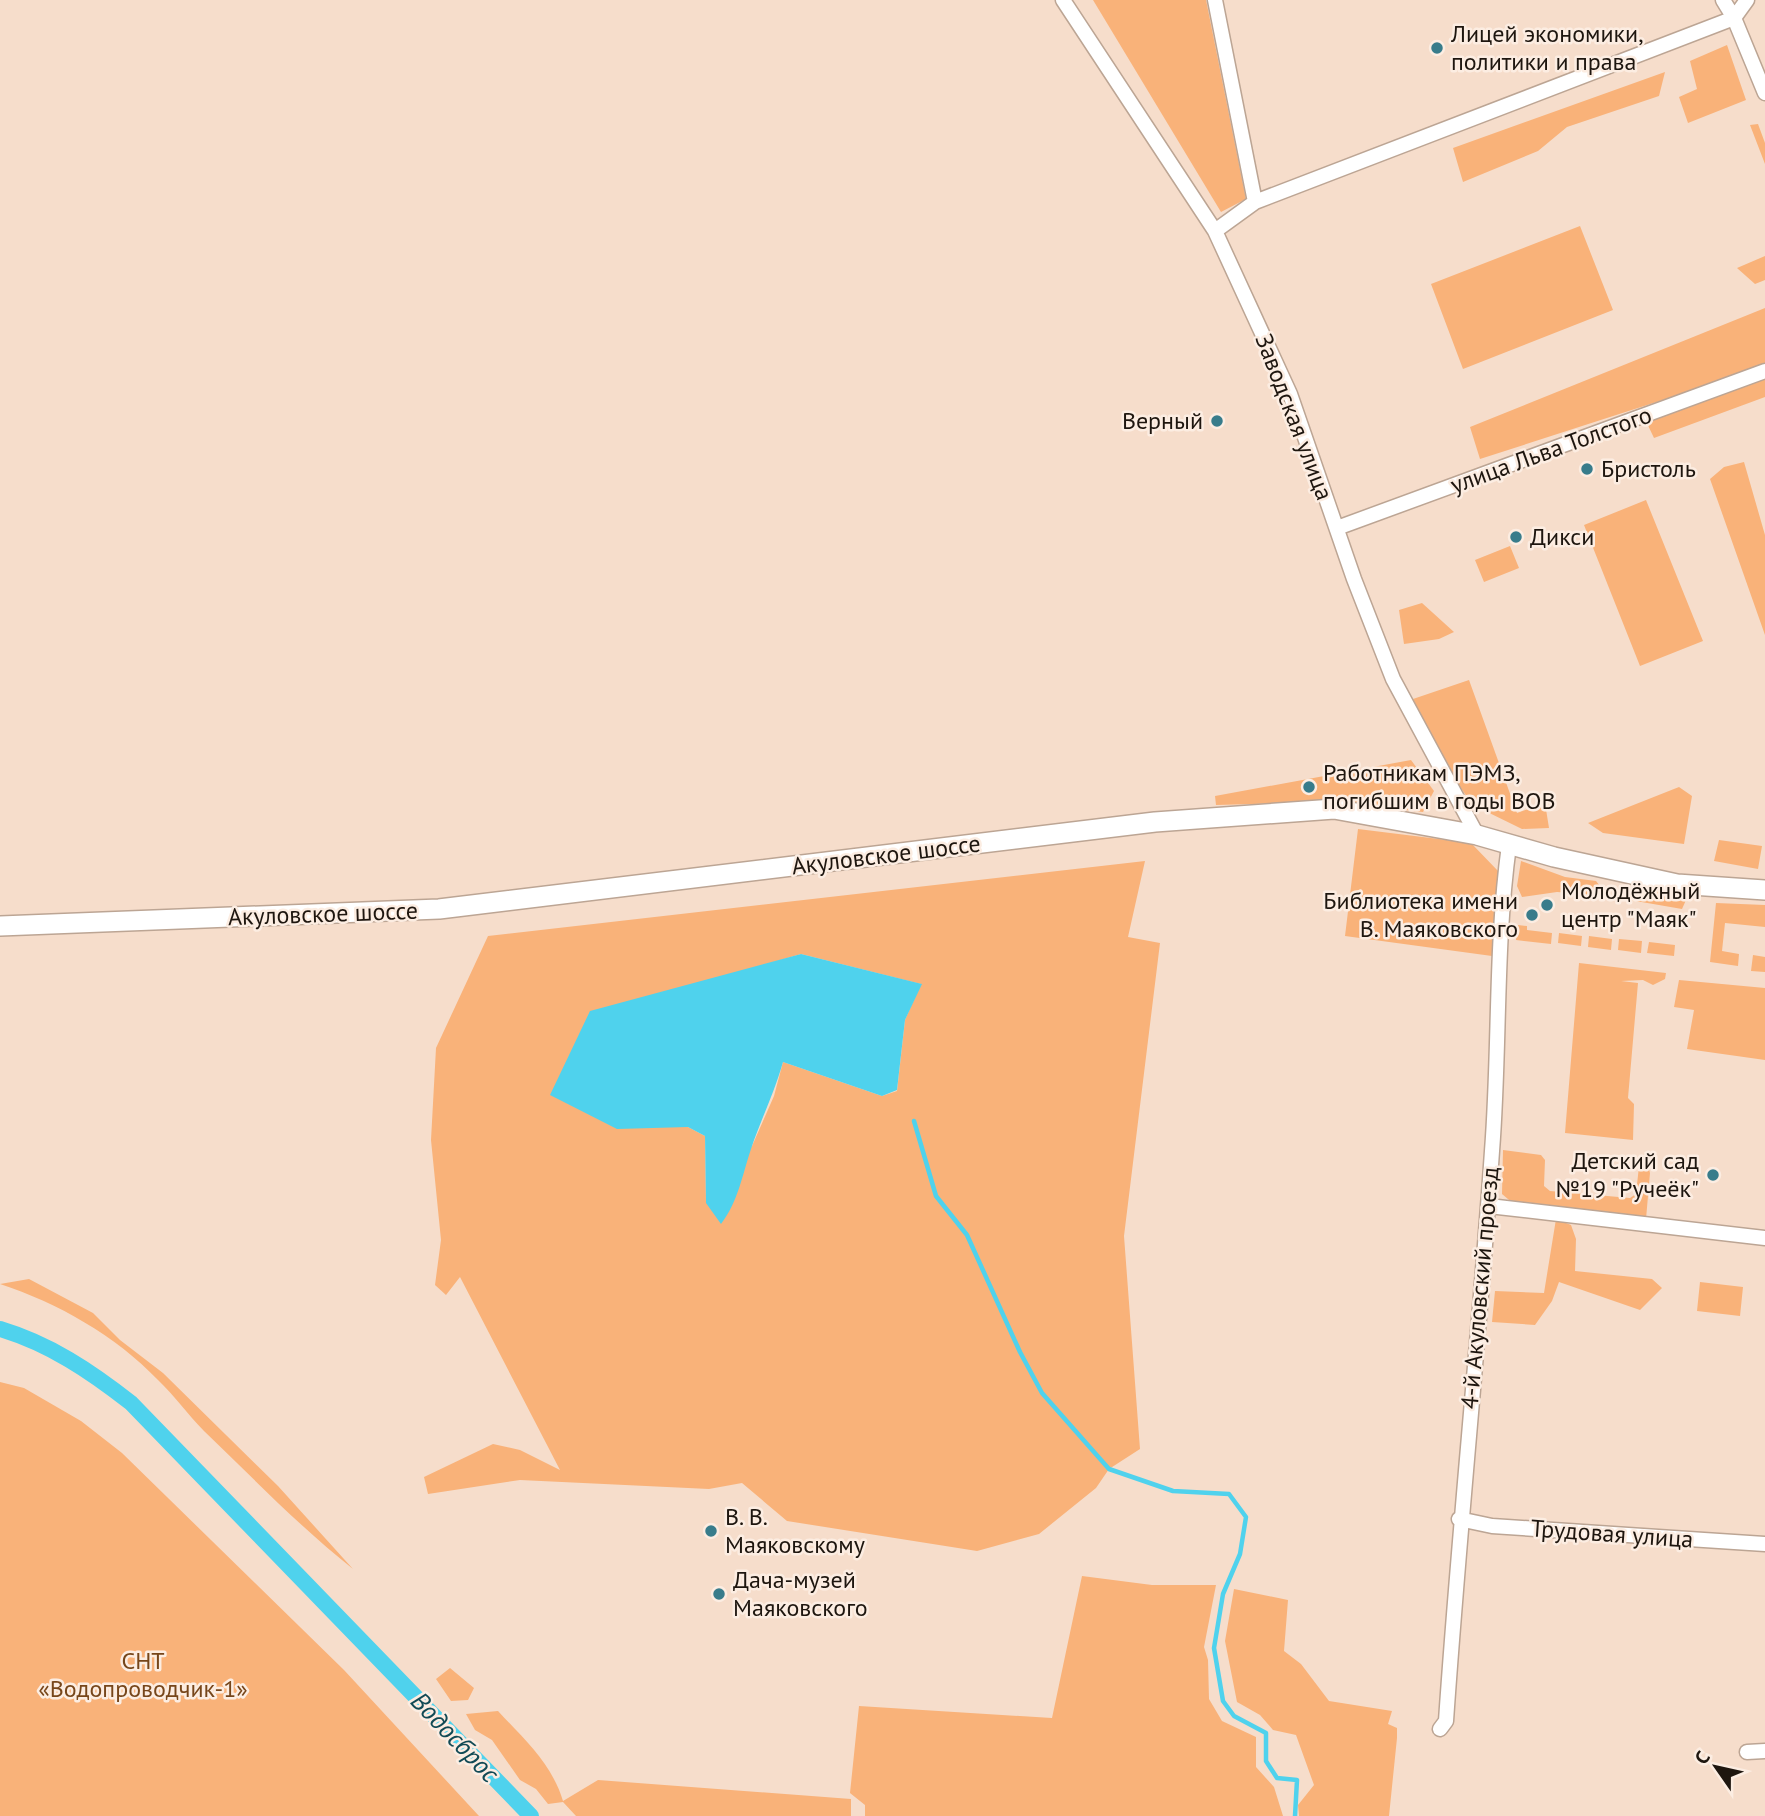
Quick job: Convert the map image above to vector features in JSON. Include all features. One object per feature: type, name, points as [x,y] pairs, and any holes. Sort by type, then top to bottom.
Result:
[{"type":"street","name":"Заводская улица","points":[[1063,0],[1215,230],[1290,394],[1393,679],[1477,835]]},
{"type":"street","points":[[1215,0],[1255,202]]},
{"type":"street","points":[[1723,0],[1734,18],[1765,93]]},
{"type":"street","points":[[1215,230],[1255,202],[1734,18],[1747,0]]},
{"type":"street","name":"улица Льва Толстого","points":[[1337,528],[1765,371]]},
{"type":"street","name":"Акуловское шоссе","points":[[0,926],[439,909],[1155,822],[1334,809],[1477,835],[1677,884],[1765,890]]},
{"type":"street","name":"4-й Акуловский проезд","points":[[1440,1729],[1446,1721],[1459,1518],[1489,1206],[1501,939],[1509,845]]},
{"type":"street","points":[[1489,1206],[1765,1238]]},
{"type":"street","name":"Трудовая улица","points":[[1459,1518],[1492,1526],[1765,1544]]},
{"type":"street","points":[[1747,1752],[1765,1751]]},
{"type":"green space","points":[[1093,0],[1206,0],[1246,199],[1221,212]]},
{"type":"green space","points":[[1727,45],[1746,100],[1688,123],[1679,97],[1697,89],[1690,61]]},
{"type":"green space","points":[[1665,72],[1659,96],[1567,127],[1538,151],[1463,182],[1453,148]]},
{"type":"green space","points":[[1758,124],[1765,143],[1765,164],[1750,125]]},
{"type":"green space","points":[[1580,226],[1613,310],[1463,369],[1431,284]]},
{"type":"green space","points":[[1765,256],[1765,280],[1755,284],[1737,268]]},
{"type":"green space","points":[[1765,308],[1765,367],[1480,459],[1470,427]]},
{"type":"green space","points":[[1765,371],[1765,397],[1654,438],[1644,417]]},
{"type":"green space","points":[[1744,462],[1765,535],[1765,635],[1710,479],[1724,467]]},
{"type":"green space","points":[[1646,500],[1703,641],[1640,666],[1584,525]]},
{"type":"green space","points":[[1510,546],[1519,568],[1484,582],[1475,560]]},
{"type":"green space","points":[[1422,603],[1454,632],[1439,639],[1404,644],[1399,610]]},
{"type":"green space","points":[[1469,680],[1517,813],[1545,803],[1549,828],[1522,829],[1473,805],[1455,780],[1413,699]]},
{"type":"green space","points":[[1411,760],[1434,791],[1423,812],[1331,802],[1216,805],[1215,796]]},
{"type":"green space","points":[[1679,787],[1692,796],[1684,844],[1603,833],[1588,823]]},
{"type":"green space","points":[[1358,829],[1471,843],[1499,872],[1492,956],[1345,936]]},
{"type":"green space","points":[[1719,840],[1762,846],[1758,869],[1714,861]]},
{"type":"green space","points":[[1145,861],[1128,937],[1160,943],[1124,1236],[1140,1449],[1109,1469],[1096,1488],[1039,1534],[977,1551],[787,1521],[742,1483],[709,1489],[520,1480],[428,1494],[424,1477],[493,1444],[520,1450],[560,1470],[460,1277],[446,1295],[435,1285],[441,1240],[431,1140],[436,1048],[488,936]],"holes":[[[801,954],[921,984],[905,1020],[897,1091],[882,1096],[783,1062],[774,1096],[752,1146],[706,1203],[705,1136],[688,1127],[743,971]]]},
{"type":"green space","points":[[1521,861],[1565,877],[1596,881],[1608,896],[1557,892],[1522,897],[1517,886]]},
{"type":"green space","points":[[1643,882],[1690,891],[1682,909],[1630,900],[1635,886]]},
{"type":"green space","points":[[1716,903],[1765,905],[1765,927],[1725,923],[1722,951],[1739,954],[1738,966],[1710,962]]},
{"type":"green space","points":[[1518,925],[1527,926],[1527,930],[1552,933],[1551,944],[1516,940]]},
{"type":"green space","points":[[1559,933],[1582,936],[1581,946],[1558,943]]},
{"type":"green space","points":[[1589,936],[1612,939],[1611,950],[1588,947]]},
{"type":"green space","points":[[1619,939],[1642,941],[1641,953],[1618,950]]},
{"type":"green space","points":[[1649,942],[1675,945],[1674,956],[1647,953]]},
{"type":"green space","points":[[1753,955],[1765,957],[1765,972],[1751,971]]},
{"type":"green space","points":[[1579,963],[1666,973],[1665,979],[1653,985],[1643,980],[1621,981],[1638,983],[1628,1098],[1634,1104],[1633,1140],[1565,1133]]},
{"type":"green space","points":[[1679,980],[1765,988],[1765,1060],[1687,1049],[1694,1010],[1674,1007]]},
{"type":"green space","points":[[1503,1150],[1541,1155],[1545,1160],[1544,1186],[1550,1191],[1630,1198],[1636,1194],[1639,1166],[1645,1155],[1650,1173],[1646,1219],[1515,1205],[1502,1194]]},
{"type":"green space","points":[[1556,1219],[1571,1225],[1576,1239],[1575,1271],[1652,1279],[1662,1288],[1640,1310],[1559,1282],[1552,1301],[1535,1325],[1492,1322],[1495,1291],[1544,1293]]},
{"type":"green space","points":[[29,1279],[93,1313],[120,1340],[163,1373],[278,1486],[353,1569],[277,1502],[204,1431],[142,1364],[124,1349],[64,1311],[0,1284]]},
{"type":"green space","points":[[1700,1282],[1743,1287],[1740,1316],[1697,1311]]},
{"type":"green space","name":"СНТ «Водопроводчик-1»","points":[[0,1382],[24,1388],[81,1421],[122,1453],[344,1670],[479,1816],[0,1816]]},
{"type":"green space","points":[[1082,1576],[1152,1585],[1216,1585],[1204,1647],[1208,1660],[1209,1699],[1222,1721],[1256,1737],[1256,1767],[1274,1787],[1283,1816],[865,1816],[865,1805],[850,1793],[859,1706],[1052,1718]]},
{"type":"green space","points":[[1234,1589],[1288,1600],[1284,1651],[1301,1664],[1329,1701],[1392,1711],[1388,1724],[1397,1728],[1397,1738],[1389,1816],[1299,1816],[1298,1805],[1314,1785],[1296,1735],[1273,1730],[1260,1715],[1237,1702],[1225,1641]]},
{"type":"green space","points":[[450,1668],[474,1688],[468,1700],[451,1701],[436,1679]]},
{"type":"green space","points":[[498,1711],[527,1742],[552,1775],[563,1801],[598,1780],[851,1799],[851,1816],[576,1816],[563,1802],[548,1804],[536,1789],[520,1780],[492,1740],[475,1730],[466,1714]]},
{"type":"water","points":[[801,954],[922,984],[905,1020],[897,1090],[882,1096],[783,1062],[736,1198],[721,1224],[706,1203],[705,1136],[688,1127],[617,1129],[550,1095],[590,1011]]},
{"type":"waterway","points":[[914,1121],[936,1196],[967,1235],[1020,1352],[1042,1393],[1109,1469],[1173,1491],[1229,1494],[1246,1517],[1240,1554],[1223,1594],[1214,1648],[1223,1701],[1234,1716],[1266,1733],[1266,1761],[1277,1778],[1297,1780],[1295,1816]]},
{"type":"waterway","name":"Водосброс","points":[[0,1329],[36,1342],[69,1360],[131,1403],[531,1816]]},
{"type":"place","name":"Лицей экономики, политики и права","points":[[1437,48]]},
{"type":"place","name":"Верный","points":[[1217,421]]},
{"type":"place","name":"Бристоль","points":[[1587,469]]},
{"type":"place","name":"Дикси","points":[[1516,537]]},
{"type":"place","name":"Работникам ПЭМЗ, погибшим в годы ВОВ","points":[[1309,787]]},
{"type":"place","name":"Молодёжный центр \"Маяк\"","points":[[1547,905]]},
{"type":"place","name":"Библиотека имени В. Маяковского","points":[[1532,915]]},
{"type":"place","name":"Детский сад №19 \"Ручеёк\"","points":[[1713,1175]]},
{"type":"place","name":"В. В. Маяковскому","points":[[711,1531]]},
{"type":"place","name":"Дача-музей Маяковского","points":[[719,1594]]}]
